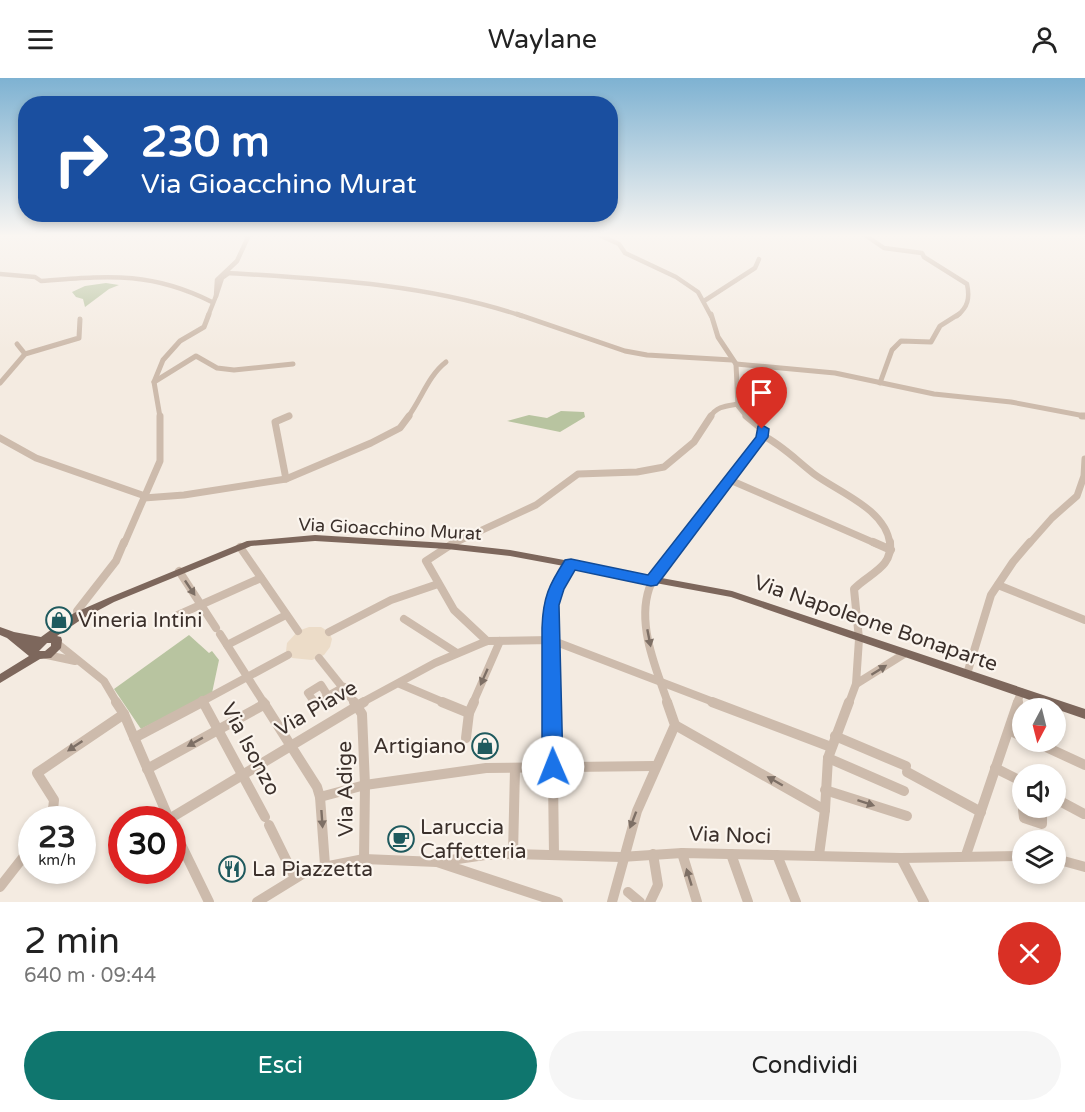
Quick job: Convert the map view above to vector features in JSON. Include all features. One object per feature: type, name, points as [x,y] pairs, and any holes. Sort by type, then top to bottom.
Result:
[{"type":"main road","name":"Via Gioacchino Murat","points":[[73,619],[179,571],[240,547],[259,542],[315,538],[447,546],[571,564],[651,581]]},
{"type":"main road","name":"Via Napoleone Bonaparte","points":[[651,581],[732,594],[1085,714]]},
{"type":"main road","points":[[39,654],[35,646],[51,641],[73,619]]},
{"type":"main road","points":[[0,631],[11,635],[51,641],[56,648],[39,654],[0,679]]},
{"type":"main road","points":[[11,635],[39,654]]},
{"type":"street","points":[[73,619],[116,561],[160,461],[161,424],[154,382],[163,360],[180,341],[204,327],[214,299],[217,280],[222,273]]},
{"type":"street","points":[[214,299],[219,292],[222,278],[231,273]]},
{"type":"street","points":[[240,273],[348,280],[431,293],[529,318],[625,351],[647,355],[835,373],[934,394],[1011,402],[1085,416]]},
{"type":"street","points":[[668,273],[699,292],[709,309],[718,337],[734,362],[738,404],[747,417],[762,429],[762,435],[651,581],[646,597],[646,624],[650,644],[675,725],[825,810]]},
{"type":"street","points":[[704,301],[746,273]]},
{"type":"street","points":[[880,382],[892,350],[901,341],[930,342],[939,331],[940,326],[964,313],[969,300],[967,284],[950,273]]},
{"type":"street","points":[[0,274],[35,277],[41,281],[112,277],[154,280],[214,299]]},
{"type":"street","points":[[1,381],[25,354],[79,338],[80,319]]},
{"type":"street","points":[[16,344],[25,354]]},
{"type":"street","points":[[154,382],[196,356],[217,368],[234,370],[293,364]]},
{"type":"street","points":[[0,438],[36,458],[135,495],[145,496],[144,498],[184,495],[286,479],[371,443],[400,428],[420,401],[433,372],[446,362]]},
{"type":"street","points":[[738,404],[723,406],[715,410],[694,442],[673,462],[664,467],[637,472],[578,474],[536,505],[447,546],[426,561],[438,584],[454,610],[486,641],[550,640],[906,769],[981,812]]},
{"type":"street","points":[[286,479],[275,423],[277,419],[289,416]]},
{"type":"street","points":[[762,435],[787,448],[811,471],[868,509],[887,532],[891,550],[884,566],[859,582],[854,589],[859,639],[856,684],[828,758],[825,810],[819,855]]},
{"type":"street","points":[[967,674],[991,595],[1013,562],[1052,518],[1077,496],[1084,476],[1085,459]]},
{"type":"street","points":[[729,480],[891,550]]},
{"type":"street","points":[[240,547],[298,631]]},
{"type":"street","points":[[554,855],[551,605],[556,588],[571,564]]},
{"type":"street","points":[[179,571],[317,787],[320,797],[325,865]]},
{"type":"street","points":[[178,615],[261,578]]},
{"type":"street","points":[[329,632],[391,600],[438,584]]},
{"type":"street","points":[[998,585],[1085,620]]},
{"type":"street","points":[[226,645],[286,615]]},
{"type":"street","points":[[404,619],[457,653]]},
{"type":"street","points":[[51,641],[104,681],[124,714],[163,806]]},
{"type":"street","name":"Via Piave","points":[[186,808],[357,706],[457,653],[486,641]]},
{"type":"street","points":[[466,738],[469,712],[500,641]]},
{"type":"street","points":[[39,654],[80,663]]},
{"type":"street","points":[[856,684],[904,654]]},
{"type":"street","points":[[134,738],[288,655]]},
{"type":"street","name":"Via Adige","points":[[319,657],[344,687],[362,714],[365,785],[364,859]]},
{"type":"street","points":[[400,684],[469,712]]},
{"type":"street","points":[[328,696],[344,687]]},
{"type":"street","points":[[966,855],[1021,692]]},
{"type":"street","name":"Via Isonzo","points":[[202,700],[295,878]]},
{"type":"street","points":[[147,769],[265,704]]},
{"type":"street","points":[[56,806],[56,799],[37,772],[124,714]]},
{"type":"street","points":[[612,902],[621,857],[654,766],[675,725]]},
{"type":"street","points":[[1057,752],[1085,765]]},
{"type":"street","points":[[828,758],[904,791]]},
{"type":"street","points":[[320,797],[365,785],[486,768],[654,766]]},
{"type":"street","points":[[513,854],[515,768]]},
{"type":"street","points":[[995,768],[1012,776]]},
{"type":"street","points":[[825,790],[907,816]]},
{"type":"street","points":[[1066,804],[1085,813]]},
{"type":"street","points":[[682,853],[697,902]]},
{"type":"street","name":"Via Noci","points":[[437,862],[485,855],[513,854],[621,857],[682,853],[901,858],[1012,856]]},
{"type":"street","points":[[650,902],[658,885],[653,854]]},
{"type":"street","points":[[731,854],[748,902]]},
{"type":"street","points":[[186,855],[209,902]]},
{"type":"street","points":[[777,855],[796,902]]},
{"type":"street","points":[[901,858],[924,902]]},
{"type":"street","points":[[257,902],[309,870],[364,859],[437,862],[558,902]]},
{"type":"street","points":[[1066,862],[1085,867]]},
{"type":"street","points":[[0,887],[18,864]]},
{"type":"street","points":[[628,892],[640,902]]},
{"type":"green space","points":[[106,283],[119,285],[109,289],[85,307],[83,299],[76,297],[72,292],[85,286]]},
{"type":"green space","points":[[561,411],[584,412],[585,417],[560,432],[507,421],[529,415],[547,418]]},
{"type":"green space","points":[[189,635],[209,653],[212,651],[219,660],[212,693],[141,729],[114,689]]},
{"type":"shaded area","points":[[309,627],[321,627],[329,632],[332,639],[330,647],[324,655],[312,660],[292,658],[286,651],[287,643],[298,631]]},
{"type":"place","name":"Vineria Intini","points":[[59,620]]},
{"type":"place","name":"Artigiano","points":[[485,746]]},
{"type":"place","name":"Laruccia Caffetteria","points":[[401,839]]},
{"type":"place","name":"La Piazzetta","points":[[232,869]]},
{"type":"route","points":[[553,767],[550,628],[551,605],[556,588],[571,564],[651,581],[762,437],[762,429]]}]
